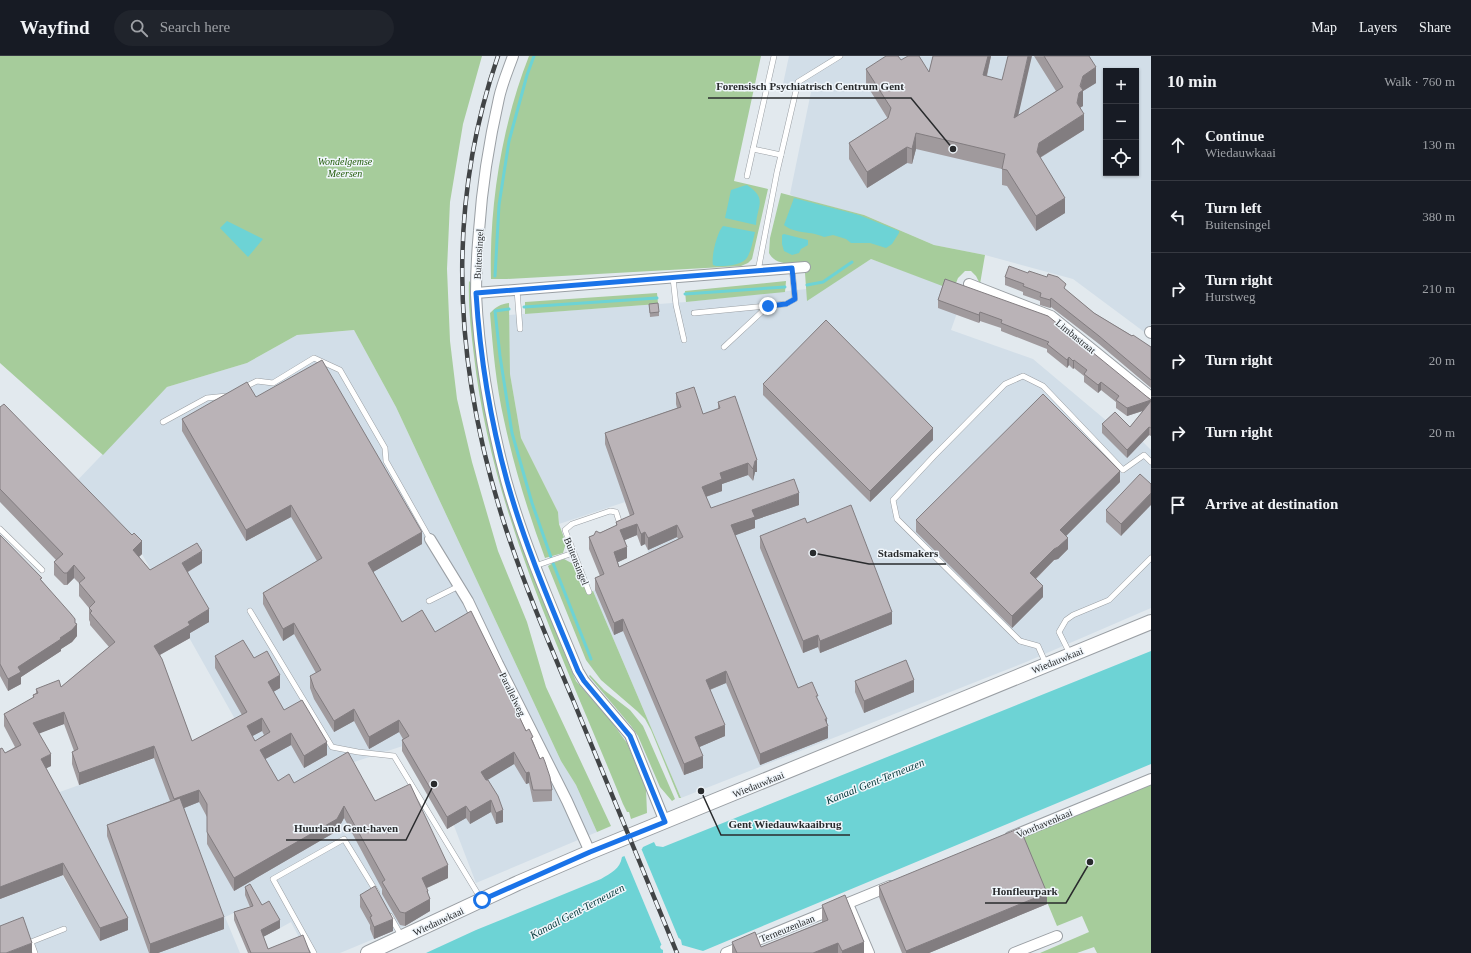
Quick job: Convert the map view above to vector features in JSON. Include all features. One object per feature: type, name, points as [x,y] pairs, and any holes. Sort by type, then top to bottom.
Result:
[{"type":"main road","name":"Wiedauwkaai","points":[[368,953],[590,852],[1151,622]]},
{"type":"street","name":"Buitensingel","points":[[513,56],[499,97],[482,192],[477,259],[476,293],[478,319],[484,375],[493,422],[507,480],[535,566],[578,671],[584,681],[630,736],[665,822]]},
{"type":"street","points":[[476,293],[805,268]]},
{"type":"street","name":"Limbastraat","points":[[968,284],[1052,316],[1151,397]]},
{"type":"street","name":"Parallelweg","points":[[430,539],[468,600],[498,664],[567,801],[590,852]]},
{"type":"street","name":"Voorhavenkaai","points":[[1000,841],[1151,779]]},
{"type":"street","points":[[869,953],[848,904],[900,882]]},
{"type":"street","name":"Terneuzenlaan","points":[[726,953],[848,904]]},
{"type":"street","points":[[1014,953],[1057,936]]},
{"type":"lane","points":[[747,176],[774,56]]},
{"type":"lane","points":[[758,271],[781,155],[798,82],[840,56]]},
{"type":"lane","points":[[753,149],[781,155]]},
{"type":"lane","points":[[694,313],[786,304],[795,299],[792,268]]},
{"type":"lane","points":[[673,278],[676,305],[684,340]]},
{"type":"lane","points":[[517,290],[520,329]]},
{"type":"lane","points":[[724,347],[768,306]]},
{"type":"lane","points":[[238,391],[257,381],[273,383],[314,358],[340,370],[385,448],[386,461],[430,539]]},
{"type":"lane","points":[[1046,665],[1038,646],[1020,641],[897,519],[893,500],[1005,384],[1023,376],[1043,386],[1123,470],[1144,455],[1151,462]]},
{"type":"lane","points":[[163,422],[207,398],[226,397],[232,394]]},
{"type":"lane","name":"Buitensingel","points":[[590,592],[565,530],[572,524],[610,511],[616,512],[620,521]]},
{"type":"lane","points":[[0,528],[42,570]]},
{"type":"lane","points":[[535,566],[573,553]]},
{"type":"lane","points":[[1071,654],[1059,632],[1066,620],[1073,615],[1109,600],[1151,558]]},
{"type":"lane","points":[[429,601],[459,586]]},
{"type":"lane","points":[[250,611],[332,747],[394,756],[482,900]]},
{"type":"lane","points":[[314,953],[273,879],[344,838],[381,899]]},
{"type":"lane","points":[[388,912],[402,938]]},
{"type":"lane","points":[[35,953],[31,942],[64,930]]},
{"type":"shaded area","points":[[789,56],[1151,56],[1151,337],[1073,279],[985,255],[934,245],[864,215],[794,197],[790,194],[811,92],[783,84]]},
{"type":"shaded area","points":[[871,259],[964,293],[951,330],[1033,359],[1108,422],[1124,423],[1151,450],[1151,608],[1026,662],[681,798],[593,591],[653,563],[645,544],[641,546],[625,502],[559,524],[558,512],[521,438],[510,374],[509,315],[686,302],[807,289],[807,300]]},
{"type":"shaded area","points":[[354,330],[396,407],[561,761],[576,785],[597,832],[476,883],[421,740],[348,764],[420,917],[405,926],[340,953],[307,953],[291,922],[273,932],[256,903],[225,917],[240,953],[0,953],[0,899],[62,875],[100,941],[54,794],[240,728],[142,554],[72,486],[167,387],[247,363],[297,335]]},
{"type":"green space","name":"Wondelgemse Meersen","points":[[0,56],[482,56],[463,124],[450,202],[447,269],[450,341],[457,399],[472,462],[498,551],[527,622],[546,687],[611,826],[597,832],[576,785],[561,761],[396,407],[354,330],[297,335],[247,363],[167,387],[103,455],[0,363]]},
{"type":"green space","points":[[529,56],[761,56],[734,181],[768,189],[752,259],[748,263],[741,266],[491,279],[492,223],[499,166],[511,109]]},
{"type":"green space","points":[[781,193],[864,215],[934,245],[985,255],[980,284],[976,276],[971,271],[965,271],[958,278],[956,283],[945,287],[871,259],[807,301],[805,273],[808,272],[807,262],[781,262],[772,257],[769,253],[770,238]]},
{"type":"green space","points":[[469,281],[472,284],[477,361],[484,407],[505,492],[529,566],[576,681],[611,721],[627,743],[646,789],[647,813],[631,819],[629,812],[627,812],[623,804],[555,640],[513,529],[483,415],[469,309]]},
{"type":"green space","points":[[786,281],[785,292],[686,302],[685,291]]},
{"type":"green space","points":[[657,293],[658,304],[525,314],[525,302]]},
{"type":"green space","points":[[509,303],[510,374],[521,438],[558,512],[559,524],[566,543],[563,553],[545,558],[527,507],[517,472],[501,407],[497,380],[490,313],[498,306]]},
{"type":"green space","points":[[564,559],[575,565],[587,593],[593,591],[681,798],[679,798],[645,719],[601,680],[586,660],[548,566]]},
{"type":"green space","points":[[590,675],[604,690],[630,710],[643,726],[675,799],[672,801],[660,787],[638,736],[589,676]]},
{"type":"green space","points":[[1151,783],[1151,953],[1097,953],[1094,947],[1077,953],[1040,953],[1089,932],[1082,916],[1057,926],[1020,837]]},
{"type":"water","points":[[747,185],[757,194],[760,203],[756,225],[725,218],[731,190]]},
{"type":"water","points":[[794,198],[859,215],[899,231],[899,233],[892,244],[886,248],[870,243],[851,243],[846,239],[833,235],[824,237],[793,230],[784,225]]},
{"type":"water","points":[[227,221],[263,239],[248,257],[220,228]]},
{"type":"water","points":[[723,226],[755,232],[749,253],[746,259],[740,263],[732,265],[713,265],[715,245]]},
{"type":"water","points":[[784,234],[808,240],[808,245],[801,249],[799,253],[792,255],[784,251],[782,235]]},
{"type":"water","name":"Kanaal Gent-Terneuzen","points":[[1151,651],[1151,764],[703,951],[682,945],[679,938],[661,945],[660,947],[663,950],[663,953],[426,953],[476,930],[601,879],[612,873],[617,868],[622,857],[642,849],[643,847],[654,842],[656,846],[663,847]]},
{"type":"pier","points":[[641,848],[679,939],[662,946],[624,855]]},
{"type":"building","points":[[886,56],[898,56],[901,60],[908,56],[919,56],[929,72],[933,56],[988,56],[983,75],[1002,80],[1008,56],[1028,56],[1014,118],[1063,87],[1044,56],[1089,56],[1096,67],[1083,76],[1080,86],[1083,90],[1079,93],[1077,103],[1084,114],[1039,143],[1037,152],[1065,198],[1036,216],[1007,170],[1002,169],[1005,154],[916,133],[912,149],[907,147],[867,172],[849,143],[888,118],[891,108],[866,69]]},
{"type":"building","points":[[1009,266],[1028,273],[1029,271],[1047,277],[1048,274],[1058,277],[1066,284],[1064,288],[1094,313],[1151,347],[1151,380],[1051,298],[1050,300],[1040,297],[1041,293],[1023,286],[1024,284],[1005,277]]},
{"type":"building","points":[[945,279],[1048,316],[1151,400],[1127,408],[1116,400],[1119,396],[1101,382],[1098,385],[1084,374],[1087,370],[1069,357],[1067,360],[1047,344],[1049,342],[1001,323],[1002,320],[980,312],[979,315],[938,300]]},
{"type":"building","points":[[658,303],[659,312],[650,313],[649,304]]},
{"type":"building","points":[[826,320],[933,428],[870,491],[763,384]]},
{"type":"building","points":[[322,360],[422,532],[368,563],[402,622],[422,610],[435,632],[471,611],[512,694],[509,695],[526,731],[529,729],[533,737],[531,738],[540,759],[543,757],[550,777],[552,790],[533,790],[529,772],[526,773],[514,752],[481,772],[498,796],[503,810],[496,813],[491,800],[470,812],[466,806],[447,817],[402,740],[409,736],[399,720],[369,737],[354,709],[334,721],[314,688],[310,676],[321,670],[294,623],[283,629],[263,593],[322,558],[291,505],[246,530],[182,419],[247,382],[256,397]]},
{"type":"building","points":[[694,387],[703,414],[720,408],[718,402],[735,396],[757,460],[755,461],[753,469],[748,463],[720,473],[722,479],[702,487],[711,508],[794,479],[799,493],[752,510],[755,517],[731,525],[798,688],[812,682],[818,696],[816,696],[827,719],[825,719],[828,726],[760,754],[726,671],[706,680],[725,725],[695,737],[703,756],[684,764],[623,619],[614,623],[595,578],[604,574],[589,537],[594,535],[596,531],[600,533],[617,525],[616,522],[634,514],[605,433],[681,407],[676,393]],"holes":[[[637,524],[641,534],[645,532],[648,538],[677,525],[683,537],[619,567],[614,552],[627,547],[620,530]]]},
{"type":"building","points":[[1043,394],[1120,471],[1060,530],[1068,538],[1054,549],[1030,573],[1043,586],[1012,616],[916,520]]},
{"type":"building","points":[[1151,401],[1151,428],[1149,427],[1127,450],[1102,424],[1115,412],[1130,427]]},
{"type":"building","points":[[4,404],[132,535],[134,533],[142,541],[133,550],[150,570],[197,543],[202,551],[182,563],[209,609],[188,622],[190,625],[154,646],[162,659],[192,741],[247,712],[215,656],[243,640],[254,658],[267,651],[280,675],[268,682],[284,710],[302,700],[327,742],[304,756],[291,733],[260,750],[278,781],[289,774],[294,783],[348,752],[375,801],[410,784],[448,865],[422,878],[430,899],[405,913],[400,912],[382,882],[385,880],[344,806],[337,819],[234,878],[207,832],[207,804],[199,790],[174,799],[154,746],[79,773],[72,752],[78,749],[64,712],[33,723],[51,754],[41,759],[128,918],[100,928],[63,863],[0,887],[0,749],[2,748],[5,753],[21,745],[4,714],[34,697],[33,695],[38,693],[36,689],[59,680],[61,687],[115,642],[90,613],[92,611],[89,608],[95,602],[79,583],[85,578],[74,565],[67,573],[64,573],[54,562],[63,554],[0,489],[0,407]],"holes":[[[262,718],[270,732],[255,741],[247,726]]]},
{"type":"building","points":[[1140,474],[1151,484],[1151,493],[1121,524],[1106,510]]},
{"type":"building","points":[[851,505],[892,612],[820,641],[818,635],[803,641],[760,536],[805,518],[807,523]]},
{"type":"building","points":[[0,535],[42,578],[40,579],[71,614],[75,619],[75,623],[77,624],[72,630],[60,638],[61,639],[18,667],[21,672],[8,679],[0,664]]},
{"type":"building","points":[[906,660],[914,680],[864,701],[855,681]]},
{"type":"building","points":[[180,798],[224,917],[150,944],[107,825]]},
{"type":"building","points":[[1020,828],[1047,893],[906,951],[879,886]]},
{"type":"building","points":[[250,884],[262,905],[269,901],[280,920],[261,930],[268,949],[303,935],[310,953],[251,953],[234,912],[253,906],[245,887]]},
{"type":"building","points":[[375,886],[393,919],[374,927],[370,917],[372,916],[360,895]]},
{"type":"building","points":[[845,895],[864,942],[842,951],[838,943],[813,953],[737,953],[732,942],[755,932],[761,947],[828,920],[822,905]]},
{"type":"building","points":[[23,917],[32,943],[6,953],[0,953],[0,926]]},
{"type":"waterway","points":[[495,276],[499,205],[509,141],[527,75],[534,56]]},
{"type":"waterway","points":[[807,285],[823,282],[852,262]]},
{"type":"waterway","points":[[685,294],[785,287]]},
{"type":"waterway","points":[[524,307],[657,298]]},
{"type":"waterway","points":[[509,309],[495,311],[500,356],[512,433],[532,503],[553,563],[591,659]]},
{"type":"railway","points":[[498,56],[481,115],[469,174],[463,233],[463,292],[467,352],[476,411],[489,470],[506,529],[521,572],[677,953]]},
{"type":"place","name":"Forensisch Psychiatrisch Centrum Gent","points":[[953,149]]},
{"type":"place","name":"Stadsmakers","points":[[813,553]]},
{"type":"place","name":"Huurland Gent-haven","points":[[434,784]]},
{"type":"place","name":"Gent Wiedauwkaaibrug","points":[[701,791]]},
{"type":"place","name":"Honfleurpark","points":[[1090,862]]},
{"type":"route","points":[[482,900],[590,852],[665,822],[635,744],[611,712],[584,681],[578,671],[523,533],[507,480],[492,416],[484,375],[476,293],[792,268],[795,299],[786,304],[768,306]]}]
